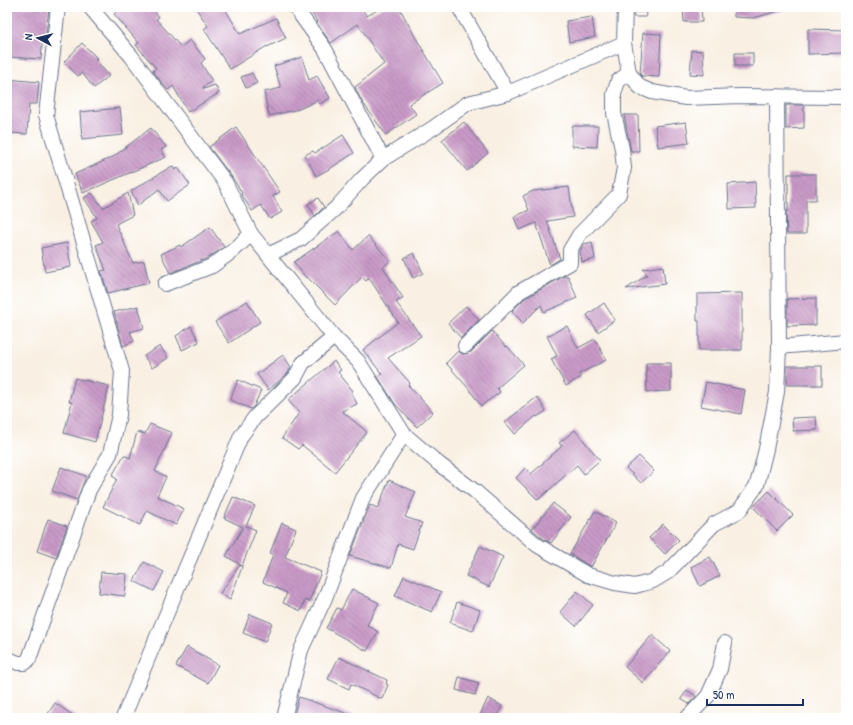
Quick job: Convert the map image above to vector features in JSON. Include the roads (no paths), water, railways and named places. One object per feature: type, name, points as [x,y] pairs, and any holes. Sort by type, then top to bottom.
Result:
[{"type":"street","points":[[7,658],[18,663],[25,663],[29,659],[89,490],[110,454],[119,415],[122,371],[46,115],[58,7]]},
{"type":"street","points":[[90,7],[132,57],[225,182],[251,234],[334,337],[358,361],[404,434],[439,464],[476,492],[536,545],[588,575],[615,583],[635,586],[653,581],[668,572],[714,524],[739,512],[756,485],[766,450],[777,392],[779,347],[777,96]]},
{"type":"street","points":[[295,7],[325,49],[383,159]]},
{"type":"street","points":[[459,7],[508,93]]},
{"type":"street","points":[[625,7],[624,42],[629,73],[640,87],[652,92],[686,98],[777,96],[846,97]]},
{"type":"street","points":[[268,255],[302,239],[336,208],[362,179],[383,159],[433,128],[468,103],[508,93],[624,42]]},
{"type":"street","points":[[465,346],[519,292],[570,263],[570,250],[579,235],[619,194],[624,168],[622,149],[614,113],[614,94],[618,81],[629,73]]},
{"type":"street","points":[[165,284],[212,266],[234,250],[251,234]]},
{"type":"street","points":[[123,718],[241,436],[255,417],[295,378],[303,363],[334,337]]},
{"type":"street","points":[[779,347],[846,341]]},
{"type":"street","points":[[284,718],[301,650],[325,598],[363,498],[404,434]]},
{"type":"street","points":[[687,718],[708,696],[720,669],[725,643]]}]
